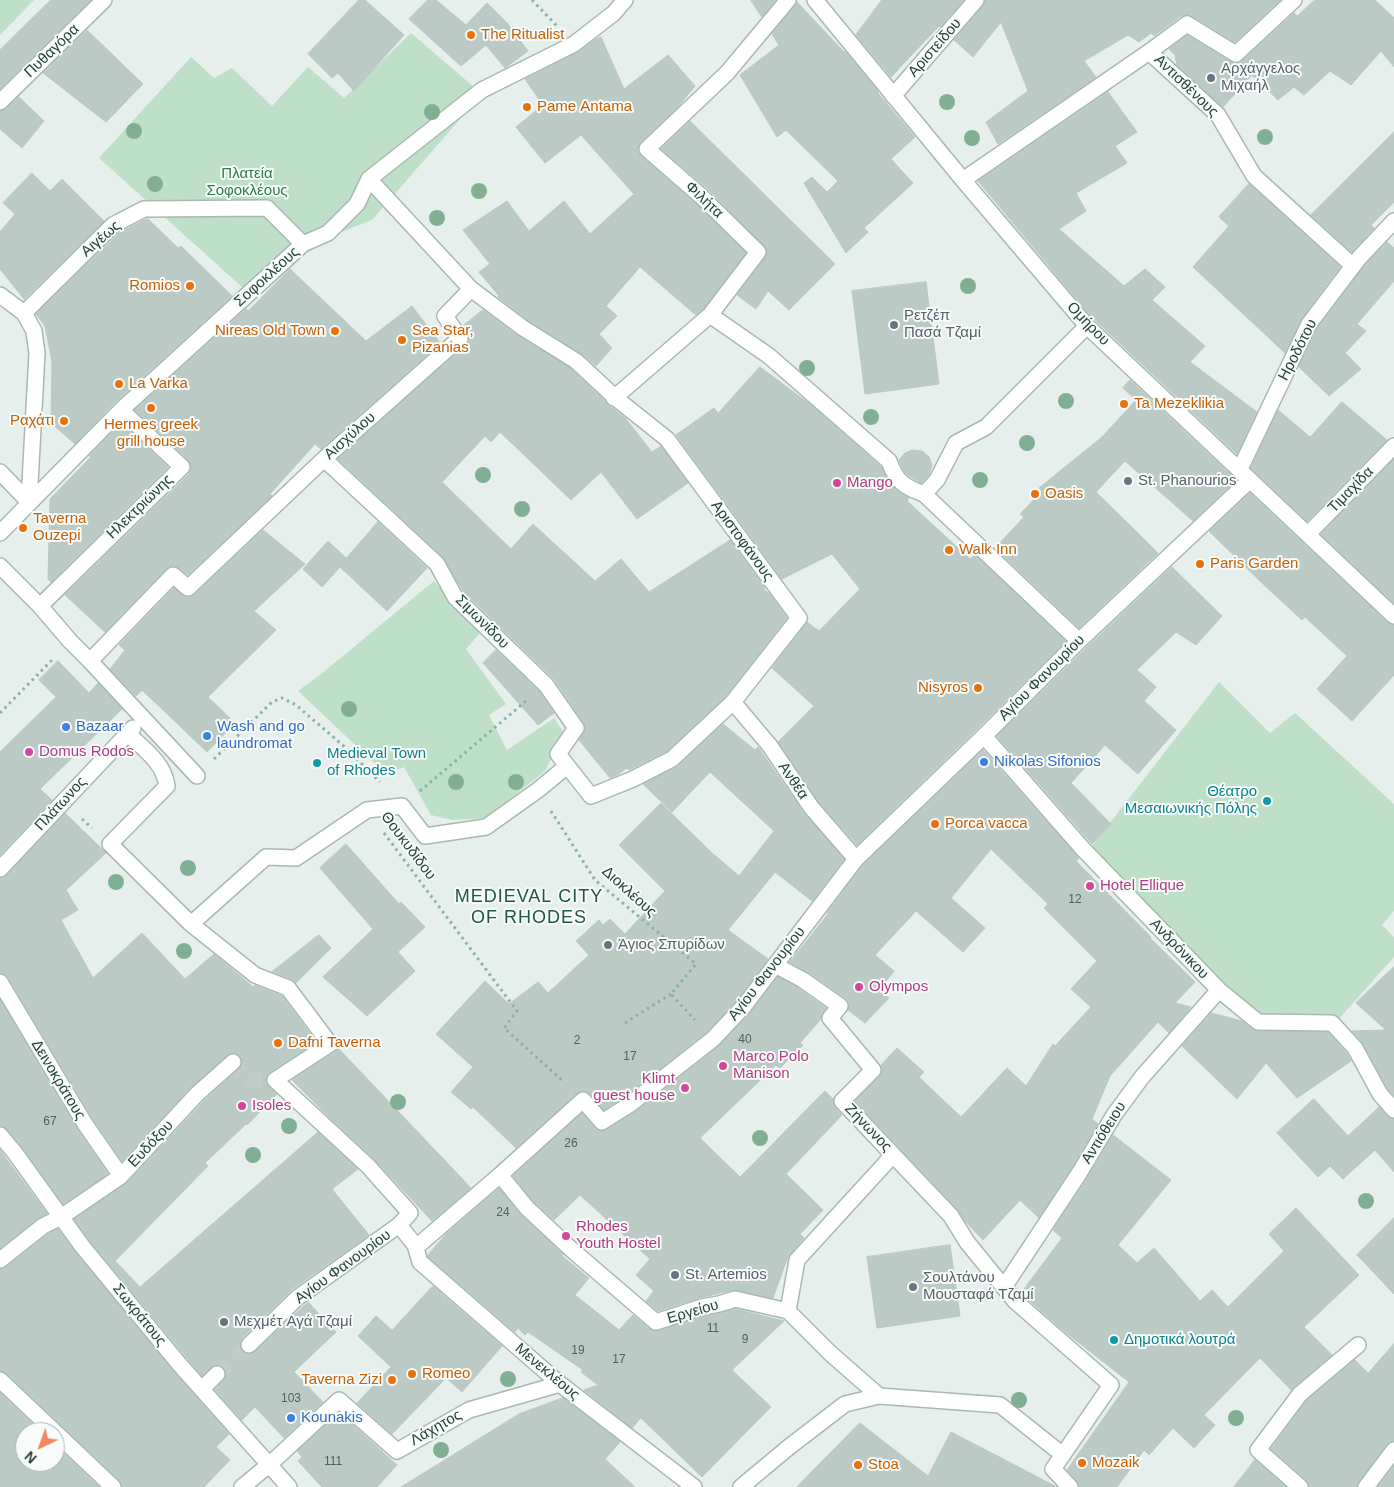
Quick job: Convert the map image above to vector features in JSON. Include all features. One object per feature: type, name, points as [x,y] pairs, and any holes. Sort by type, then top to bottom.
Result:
[{"type":"street","name":"Πυθαγόρα","points":[[0,102],[104,0]]},
{"type":"street","name":"Σοφοκλέους","points":[[0,533],[121,410],[303,244],[328,233],[357,204],[369,179],[482,90],[574,44],[614,13],[625,0]]},
{"type":"street","name":"Φιλήτα","points":[[614,398],[710,315],[758,252],[701,196],[647,149],[727,73],[788,0]]},
{"type":"street","name":"Ομήρου","points":[[815,0],[893,96],[1087,326],[1394,616]]},
{"type":"street","name":"Αριστείδου","points":[[893,96],[976,0]]},
{"type":"street","points":[[1149,52],[1187,24],[1236,54],[1294,0]]},
{"type":"street","name":"Αντισθένους","points":[[964,180],[1149,52],[1218,115],[1254,176],[1352,265]]},
{"type":"street","points":[[369,179],[471,289]]},
{"type":"street","name":"Αιγέως","points":[[24,313],[113,225],[144,209],[267,208],[303,244]]},
{"type":"street","name":"Ηροδότου","points":[[1245,474],[1308,324],[1352,265],[1394,221]]},
{"type":"street","name":"Αριστοφάνους","points":[[471,289],[523,328],[576,361],[614,398],[667,439],[799,618],[733,702],[672,759],[633,779],[591,796]]},
{"type":"street","name":"Αισχύλου","points":[[90,661],[173,575],[188,588],[324,459],[460,338],[445,316],[471,289]]},
{"type":"street","points":[[0,295],[24,313],[34,331],[37,353],[29,502]]},
{"type":"street","points":[[710,315],[775,360],[889,461],[897,479],[905,486],[924,494],[1079,641]]},
{"type":"street","points":[[924,494],[937,480],[956,443],[986,427],[1087,326]]},
{"type":"street","name":"Ηλεκτριώνης","points":[[40,606],[182,466],[121,410]]},
{"type":"street","name":"Τιμαχίδα","points":[[1308,534],[1394,446]]},
{"type":"street","name":"Σιμωνίδου","points":[[324,459],[437,564],[455,597],[546,685],[576,728],[558,754],[591,796]]},
{"type":"street","points":[[0,472],[29,502]]},
{"type":"street","name":"Αγίου Φανουρίου","points":[[249,1345],[297,1298],[400,1225],[415,1245],[421,1243],[583,1100],[602,1122],[629,1105],[712,1039],[744,1006],[856,859],[984,736],[1245,474]]},
{"type":"street","points":[[0,566],[40,606],[70,641],[197,776]]},
{"type":"street","name":"Ανθέα","points":[[733,702],[770,746],[811,807],[856,859]]},
{"type":"street","name":"Πλάτωνος","points":[[0,869],[142,717]]},
{"type":"street","points":[[128,734],[157,762],[166,776],[167,786],[110,844],[191,924],[255,975],[288,988],[330,1044],[276,1080],[368,1166],[410,1212],[400,1225]]},
{"type":"street","name":"Ανδρόνικου","points":[[984,736],[1083,850],[1219,990],[1258,1022],[1332,1023],[1355,1048],[1380,1094],[1394,1110]]},
{"type":"street","points":[[191,924],[266,857],[296,858],[367,810],[402,806],[425,836],[486,827],[538,790],[567,766]]},
{"type":"street","name":"Ζήνωνος","points":[[775,965],[803,980],[840,1006],[830,1018],[873,1070],[842,1101],[951,1216],[967,1242],[1015,1301],[1111,1385],[1063,1455]]},
{"type":"street","name":"Δεινοκράτους","points":[[0,982],[85,1124],[121,1176]]},
{"type":"street","name":"Αντιόθειου","points":[[1004,1287],[1080,1172],[1114,1115],[1142,1077],[1219,990]]},
{"type":"street","name":"Ευδόξου","points":[[0,1260],[44,1226],[61,1217],[121,1176],[197,1094],[233,1062]]},
{"type":"street","name":"Σωκράτους","points":[[0,1135],[61,1217],[180,1365],[290,1487]]},
{"type":"street","points":[[879,1396],[830,1353],[788,1311],[797,1260],[894,1155]]},
{"type":"street","name":"Εργείου","points":[[500,1175],[527,1208],[572,1250],[656,1322],[702,1307],[735,1299],[788,1311]]},
{"type":"street","name":"Μενεκλέους","points":[[415,1245],[420,1262],[560,1384],[694,1487]]},
{"type":"street","points":[[1300,1487],[1258,1450],[1300,1394],[1358,1345]]},
{"type":"street","points":[[202,1389],[217,1374]]},
{"type":"street","points":[[0,1380],[44,1422]]},
{"type":"street","name":"Λάχητος","points":[[242,1487],[270,1464],[339,1400],[397,1451],[469,1410],[560,1384]]},
{"type":"street","points":[[741,1487],[845,1404],[879,1396],[1000,1406],[1063,1455],[1053,1469],[1070,1487]]},
{"type":"street","points":[[65,1441],[113,1487]]},
{"type":"street","points":[[1366,1487],[1394,1450]]},
{"type":"path","points":[[532,0],[574,44]]},
{"type":"path","points":[[0,713],[36,676]]},
{"type":"path","points":[[197,776],[272,702],[282,698],[296,705],[346,748],[402,806],[546,685]]},
{"type":"path","name":"Διοκλέους","points":[[538,790],[595,880],[696,964],[671,994]]},
{"type":"path","name":"Θουκυδίδου","points":[[367,810],[517,1011],[504,1028],[583,1100]]},
{"type":"path","points":[[625,1023],[671,994],[712,1039]]},
{"type":"green space","points":[[0,0],[34,0],[0,35]]},
{"type":"green space","name":"Πλατεία Σοφοκλέους","points":[[411,33],[482,94],[372,220],[280,256],[243,288],[99,158],[191,57],[214,78],[232,68],[272,106],[308,67],[344,98]]},
{"type":"green space","points":[[434,581],[480,633],[466,649],[506,704],[489,715],[507,750],[554,718],[564,733],[545,771],[486,818],[452,820],[431,815],[404,767],[386,774],[298,691]]},
{"type":"green space","points":[[1219,682],[1270,733],[1295,713],[1394,804],[1394,911],[1382,925],[1394,937],[1394,957],[1338,1020],[1264,1016],[1217,977],[1089,850]]},
{"type":"building","points":[[51,0],[91,0],[0,89],[0,50]]},
{"type":"building","points":[[359,0],[365,0],[404,35],[354,91],[338,73],[332,78],[308,54]]},
{"type":"building","name":"The Ritualist","points":[[428,0],[436,0],[466,25],[487,3],[508,24],[528,51],[505,68],[486,45],[461,66],[409,19]]},
{"type":"building","points":[[751,0],[776,0],[762,17]]},
{"type":"building","points":[[882,0],[964,0],[891,77],[856,35]]},
{"type":"building","points":[[985,0],[1280,0],[1235,42],[1192,16],[1187,15],[1181,16],[1154,36],[1151,33],[1139,42],[1128,35],[1084,61],[1096,77],[998,144],[986,122],[1028,91],[1001,22],[973,57],[954,40],[983,6]]},
{"type":"building","points":[[1315,0],[1375,0],[1394,18],[1394,67],[1381,51],[1351,85],[1330,71],[1304,95],[1294,87],[1278,100],[1252,75],[1223,107],[1177,65],[1175,55],[1169,49],[1187,35],[1231,62],[1238,63],[1294,13],[1297,16]]},
{"type":"building","points":[[797,2],[845,51],[915,137],[891,159],[913,183],[864,228],[868,232],[846,253],[804,183],[812,177],[827,192],[838,181],[786,130],[777,137],[740,75],[779,45],[772,34]]},
{"type":"building","points":[[87,30],[143,84],[106,122],[43,73]]},
{"type":"building","points":[[601,37],[624,89],[668,55],[695,86],[678,107],[641,142],[638,152],[695,203],[746,253],[703,309],[696,315],[640,267],[606,306],[617,316],[599,334],[612,348],[596,366],[581,353],[528,320],[498,297],[479,272],[490,264],[463,230],[507,201],[529,231],[564,201],[590,234],[634,194],[581,135],[545,163],[516,127],[543,105],[525,79],[578,52]]},
{"type":"building","points":[[1108,92],[1137,132],[1115,146],[1127,163],[1076,193],[1086,211],[1059,229],[1124,286],[1145,269],[1165,287],[1152,300],[1205,346],[1190,362],[1257,412],[1237,454],[1090,315],[978,181]]},
{"type":"building","points":[[19,97],[44,121],[22,148],[0,129],[0,111],[6,109]]},
{"type":"building","points":[[690,121],[835,264],[789,310],[768,291],[756,309],[737,295],[765,258],[767,249],[708,189],[661,149]]},
{"type":"building","points":[[1394,132],[1394,202],[1371,225],[1374,228],[1352,252],[1311,215]]},
{"type":"building","points":[[32,173],[50,191],[62,179],[104,221],[24,299],[0,269],[0,232],[15,214],[3,203]]},
{"type":"building","points":[[1249,184],[1340,267],[1302,318],[1285,353],[1193,267],[1229,226],[1219,217]]},
{"type":"building","points":[[148,219],[178,248],[181,246],[232,296],[114,403],[75,444],[51,423],[52,362],[45,326],[36,314],[119,233]]},
{"type":"building","points":[[1387,242],[1394,248],[1394,281],[1357,324],[1366,331],[1345,353],[1361,369],[1329,396],[1299,367],[1317,329],[1366,264]]},
{"type":"building","points":[[290,269],[366,341],[412,306],[440,343],[321,449],[315,444],[270,494],[272,496],[188,575],[175,566],[167,568],[105,632],[65,595],[189,474],[191,469],[191,464],[188,460],[135,410],[246,309],[248,311]]},
{"type":"building","name":"Ρετζέπ Πασά Τζαμί","points":[[926,282],[939,384],[865,394],[852,291]]},
{"type":"building","points":[[483,310],[518,336],[570,368],[607,404],[625,418],[652,452],[661,446],[688,483],[637,519],[601,472],[571,500],[500,432],[491,442],[485,436],[442,482],[511,549],[533,524],[595,581],[621,559],[649,592],[730,540],[765,588],[763,589],[770,594],[787,618],[726,696],[667,751],[629,770],[627,768],[610,778],[579,740],[585,729],[584,723],[554,679],[463,591],[443,557],[338,459],[466,345],[469,341],[469,336],[463,326]]},
{"type":"building","points":[[760,367],[811,405],[869,456],[882,468],[887,479],[895,489],[909,498],[907,501],[970,559],[975,555],[1066,641],[857,845],[818,801],[778,742],[814,706],[772,668],[807,622],[819,631],[860,589],[832,554],[782,579],[676,435],[714,408],[718,413]]},
{"type":"building","points":[[1130,380],[1236,480],[1193,521],[1125,461],[1096,492],[1158,553],[1079,628],[995,548],[1024,517],[1020,514],[1042,491],[1039,488],[1102,437],[1136,400],[1123,388]]},
{"type":"building","points":[[1342,402],[1387,440],[1307,521],[1251,468],[1278,410],[1310,437]]},
{"type":"building","points":[[121,423],[168,467],[51,582],[48,579],[50,499]]},
{"type":"building","points":[[913,450],[922,451],[929,457],[932,465],[929,475],[921,483],[908,475],[899,460],[905,453]]},
{"type":"building","points":[[1394,459],[1394,603],[1321,534]]},
{"type":"building","points":[[1250,493],[1388,623],[1394,625],[1394,675],[1352,721],[1317,689],[1347,656],[1305,617],[1302,620],[1209,531]]},
{"type":"building","points":[[378,522],[427,568],[387,611],[340,567],[322,587],[303,569],[328,541],[346,558]]},
{"type":"building","points":[[263,530],[305,564],[254,611],[276,630],[208,697],[235,723],[207,752],[142,690],[136,696],[110,669],[125,650],[119,645],[174,588],[186,597],[194,595]]},
{"type":"building","points":[[1172,567],[1222,616],[1196,645],[1176,632],[1137,670],[1156,687],[1144,701],[1176,730],[1138,774],[1105,745],[1071,783],[1111,824],[1092,844],[997,736]]},
{"type":"building","points":[[496,650],[539,691],[554,713],[538,725],[483,663]]},
{"type":"building","points":[[58,661],[89,693],[98,683],[122,709],[40,789],[52,800],[0,855],[0,752],[56,697],[39,680]]},
{"type":"building","points":[[723,724],[755,750],[758,747],[804,813],[844,859],[812,901],[775,872],[728,930],[768,959],[737,1000],[707,1032],[624,1097],[604,1110],[586,1091],[577,1093],[516,1148],[473,1107],[471,1109],[451,1092],[473,1067],[436,1034],[485,981],[509,1004],[538,982],[548,993],[589,955],[576,941],[599,920],[603,925],[610,919],[625,934],[665,891],[619,845],[661,803],[712,853],[739,876],[774,831],[710,772],[672,812],[643,784],[678,766]]},
{"type":"building","points":[[983,750],[1079,858],[1076,861],[1195,982],[1175,1003],[1191,1007],[1169,1033],[1158,1022],[1110,1076],[1092,1119],[1098,1124],[1039,1218],[1020,1200],[983,1240],[965,1221],[958,1210],[855,1101],[880,1076],[882,1072],[881,1065],[897,1048],[924,1072],[919,1077],[961,1117],[1007,1068],[1026,1086],[1053,1044],[1055,1046],[1091,1007],[1071,989],[1097,961],[1044,908],[1048,904],[991,849],[951,898],[985,928],[963,952],[916,911],[875,955],[894,971],[879,990],[889,998],[865,1023],[848,1010],[849,1003],[845,998],[790,962],[863,865]]},
{"type":"building","points":[[65,813],[106,853],[66,890],[78,910],[61,920],[93,978],[142,933],[185,979],[214,954],[253,987],[255,985],[282,996],[316,1042],[269,1073],[266,1077],[266,1083],[277,1094],[247,1125],[205,1163],[208,1166],[115,1261],[140,1287],[318,1132],[358,1169],[332,1189],[369,1235],[291,1290],[242,1338],[240,1343],[240,1348],[246,1354],[255,1352],[308,1302],[336,1332],[294,1372],[323,1402],[284,1438],[255,1407],[242,1420],[215,1390],[226,1377],[224,1368],[214,1365],[202,1376],[89,1240],[74,1219],[128,1182],[204,1101],[239,1069],[242,1061],[236,1053],[227,1055],[190,1088],[122,1161],[93,1119],[8,977],[0,973],[0,878],[7,875]]},
{"type":"building","points":[[346,844],[399,904],[401,902],[425,927],[398,952],[415,971],[367,1016],[323,977],[373,929],[320,868]]},
{"type":"building","points":[[319,935],[331,948],[296,983],[291,979],[272,972]]},
{"type":"building","points":[[1394,967],[1394,1096],[1388,1089],[1363,1043],[1352,1031],[1386,1030],[1356,1003]]},
{"type":"building","points":[[778,977],[798,988],[826,1008],[821,1015],[821,1019],[800,1043],[803,1045],[780,1068],[776,1065],[700,1138],[740,1177],[825,1091],[833,1099],[835,1107],[842,1115],[786,1174],[823,1210],[800,1234],[804,1238],[787,1259],[773,1298],[733,1290],[658,1311],[646,1301],[654,1291],[636,1275],[650,1259],[580,1195],[554,1220],[534,1202],[513,1176],[582,1113],[595,1128],[602,1131],[607,1130],[635,1112],[720,1045],[751,1012]]},
{"type":"building","points":[[0,1000],[77,1129],[108,1174],[63,1204],[22,1147],[7,1129],[0,1126]]},
{"type":"building","points":[[1211,1013],[1242,1021],[1258,1031],[1328,1032],[1351,1061],[1297,1098],[1266,1063],[1237,1099],[1182,1046]]},
{"type":"building","points":[[338,1048],[471,1188],[432,1221],[374,1159],[292,1080],[335,1052]]},
{"type":"building","points":[[1314,1099],[1348,1136],[1379,1107],[1387,1116],[1394,1119],[1394,1172],[1375,1150],[1343,1179],[1330,1166],[1318,1177],[1277,1133]]},
{"type":"building","points":[[1113,1135],[1171,1180],[1118,1245],[1137,1263],[1154,1248],[1200,1301],[1212,1290],[1228,1307],[1284,1251],[1269,1234],[1296,1208],[1359,1275],[1304,1327],[1332,1355],[1291,1390],[1260,1358],[1204,1415],[1215,1425],[1194,1448],[1173,1428],[1149,1455],[1144,1450],[1117,1487],[1079,1487],[1077,1481],[1067,1470],[1129,1382],[1064,1331],[1021,1293],[1062,1238],[1053,1230]]},
{"type":"building","points":[[0,1150],[47,1214],[37,1219],[0,1248]]},
{"type":"building","points":[[499,1188],[521,1215],[563,1254],[562,1256],[589,1278],[575,1295],[619,1330],[633,1315],[655,1331],[735,1309],[784,1321],[732,1370],[771,1407],[702,1477],[641,1418],[632,1428],[584,1390],[598,1385],[581,1372],[583,1370],[528,1332],[525,1335],[518,1328],[515,1332],[428,1257],[445,1235]]},
{"type":"building","points":[[1394,1218],[1394,1294],[1357,1255]]},
{"type":"building","points":[[58,1229],[173,1371],[229,1434],[216,1447],[230,1460],[204,1487],[122,1487],[119,1480],[65,1429],[65,1422],[58,1422],[6,1373],[0,1371],[0,1269],[6,1267],[48,1234]]},
{"type":"building","name":"Σουλτάνου Μουσταφά Τζαμί","points":[[950,1245],[960,1316],[877,1328],[867,1257]]},
{"type":"building","points":[[433,1286],[502,1346],[462,1392],[446,1378],[392,1434],[357,1403],[391,1367],[358,1336],[376,1316],[392,1330]]},
{"type":"building","points":[[1394,1344],[1394,1441],[1387,1444],[1359,1481],[1357,1487],[1309,1487],[1306,1480],[1271,1449],[1307,1400],[1355,1360],[1368,1373]]},
{"type":"building","points":[[0,1393],[30,1422],[15,1422],[15,1472],[65,1472],[65,1455],[99,1487],[0,1487]]},
{"type":"building","points":[[563,1398],[620,1442],[605,1459],[635,1487],[401,1487],[519,1414]]},
{"type":"building","points":[[341,1414],[397,1465],[377,1487],[322,1487],[298,1461],[302,1457],[297,1451],[336,1415],[338,1417]]},
{"type":"building","points":[[860,1423],[928,1476],[951,1432],[1057,1487],[797,1487]]},
{"type":"building","points":[[1255,1460],[1286,1487],[1234,1487]]},
{"type":"building","points":[[1394,1466],[1394,1487],[1378,1487]]},
{"type":"tunnel","points":[[233,1062],[248,1080],[275,1080]]},
{"type":"tunnel","points":[[217,1374],[249,1345]]},
{"type":"place","name":"The Ritualist","points":[[471,35]]},
{"type":"place","name":"Αρχάγγελος Μιχαήλ","points":[[1211,78]]},
{"type":"place","name":"Pame Antama","points":[[527,107]]},
{"type":"place","name":"Romios","points":[[190,286]]},
{"type":"place","name":"Ρετζέπ Πασά Τζαμί","points":[[894,325]]},
{"type":"place","name":"Nireas Old Town","points":[[335,331]]},
{"type":"place","name":"Sea Star, Pizanias","points":[[402,340]]},
{"type":"place","name":"La Varka","points":[[119,384]]},
{"type":"place","name":"Ta Mezeklikia","points":[[1124,404]]},
{"type":"place","name":"Hermes greek grill house","points":[[151,408]]},
{"type":"place","name":"Ραχάτι","points":[[64,421]]},
{"type":"place","name":"St. Phanourios","points":[[1128,481]]},
{"type":"place","name":"Mango","points":[[837,483]]},
{"type":"place","name":"Oasis","points":[[1035,494]]},
{"type":"place","name":"Taverna Ouzepi","points":[[23,528]]},
{"type":"place","name":"Walk Inn","points":[[949,550]]},
{"type":"place","name":"Paris Garden","points":[[1200,564]]},
{"type":"place","name":"Nisyros","points":[[978,688]]},
{"type":"place","name":"Bazaar","points":[[66,727]]},
{"type":"place","name":"Wash and go laundromat","points":[[207,736]]},
{"type":"place","name":"Domus Rodos","points":[[29,752]]},
{"type":"place","name":"Nikolas Sifonios","points":[[984,762]]},
{"type":"place","name":"Medieval Town of Rhodes","points":[[317,763]]},
{"type":"place","name":"Θέατρο Μεσαιωνικής Πόλης","points":[[1267,801]]},
{"type":"place","name":"Porca vacca","points":[[935,824]]},
{"type":"place","name":"Hotel Ellique","points":[[1090,886]]},
{"type":"place","name":"Άγιος Σπυρίδων","points":[[608,945]]},
{"type":"place","name":"Olympos","points":[[859,987]]},
{"type":"place","name":"Dafni Taverna","points":[[278,1043]]},
{"type":"place","name":"Marco Polo Manison","points":[[723,1066]]},
{"type":"place","name":"Klimt guest house","points":[[685,1088]]},
{"type":"place","name":"Isoles","points":[[242,1106]]},
{"type":"place","name":"Rhodes Youth Hostel","points":[[566,1236]]},
{"type":"place","name":"St. Artemios","points":[[675,1275]]},
{"type":"place","name":"Σουλτάνου Μουσταφά Τζαμί","points":[[913,1287]]},
{"type":"place","name":"Μεχμέτ Αγά Τζαμί","points":[[224,1322]]},
{"type":"place","name":"Δημοτικά λουτρά","points":[[1114,1340]]},
{"type":"place","name":"Romeo","points":[[412,1374]]},
{"type":"place","name":"Taverna Zizi","points":[[392,1380]]},
{"type":"place","name":"Kounakis","points":[[291,1418]]},
{"type":"place","name":"Mozaik","points":[[1082,1463]]},
{"type":"place","name":"Stoa","points":[[858,1465]]},
{"type":"district","name":"MEDIEVAL CITY OF RHODES","points":[[529,908]]}]
